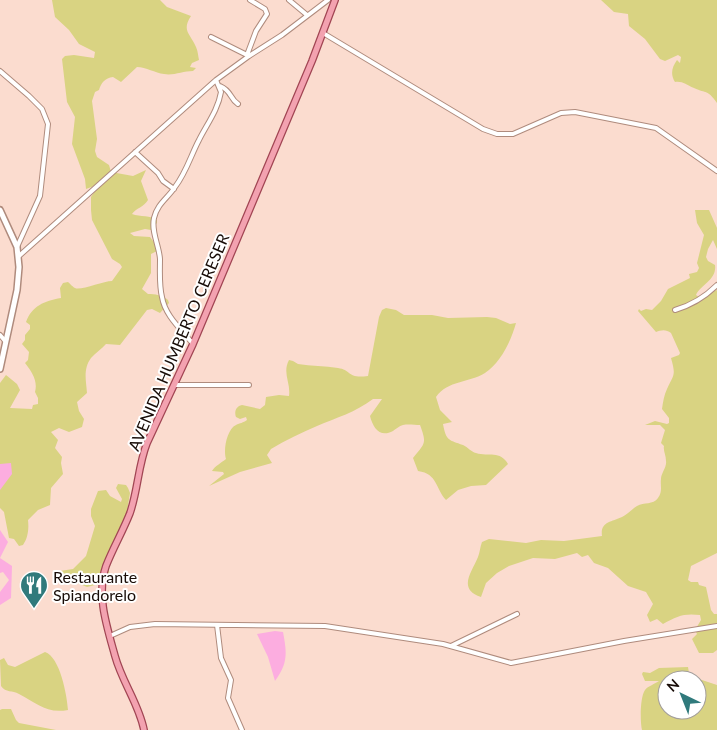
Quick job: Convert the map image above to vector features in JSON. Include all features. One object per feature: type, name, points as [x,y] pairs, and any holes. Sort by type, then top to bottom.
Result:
[{"type":"main road","name":"AVENIDA HUMBERTO CERESER","points":[[144,730],[140,712],[118,668],[102,597],[102,580],[129,515],[141,459],[147,443],[193,344],[335,0]]},
{"type":"street","points":[[248,55],[256,31],[267,14],[265,9],[250,0]]},
{"type":"street","points":[[289,0],[307,15]]},
{"type":"street","points":[[19,256],[216,80],[248,55],[282,35],[328,0]]},
{"type":"street","points":[[320,6],[332,10]]},
{"type":"street","points":[[323,33],[483,129],[497,134],[522,132],[552,116],[575,112],[656,128],[717,171]]},
{"type":"street","points":[[211,37],[248,55]]},
{"type":"street","points":[[0,71],[39,105],[45,114],[48,124],[40,196],[17,247]]},
{"type":"street","points":[[193,344],[166,310],[160,290],[160,258],[154,231],[154,220],[159,206],[174,189],[199,139],[210,123],[221,96],[220,86],[216,80]]},
{"type":"street","points":[[220,86],[228,90],[233,101],[238,104]]},
{"type":"street","points":[[135,152],[158,173],[163,181],[174,189]]},
{"type":"street","points":[[0,210],[17,247],[19,256],[17,290],[0,369]]},
{"type":"street","points":[[675,310],[692,304],[717,285]]},
{"type":"street","points":[[0,335],[6,342]]},
{"type":"street","points":[[174,385],[249,385]]},
{"type":"street","points":[[451,646],[517,614]]},
{"type":"street","points":[[110,636],[130,628],[155,624],[325,626],[451,646],[504,662],[517,663],[624,641],[717,626]]},
{"type":"street","points":[[217,626],[221,658],[231,680],[228,698],[242,730]]},
{"type":"shaded area","points":[[52,0],[160,0],[167,7],[191,16],[187,29],[197,49],[199,60],[192,63],[190,67],[196,68],[193,71],[171,74],[137,67],[121,82],[113,77],[110,78],[102,83],[99,90],[95,92],[92,101],[97,139],[95,151],[97,157],[109,165],[111,172],[133,176],[146,170],[141,181],[148,200],[132,214],[152,217],[157,220],[157,223],[151,230],[145,229],[130,233],[134,236],[150,237],[156,245],[157,251],[151,254],[151,273],[142,289],[148,294],[163,297],[169,303],[160,313],[152,309],[147,310],[120,345],[106,344],[88,362],[86,370],[87,393],[77,402],[79,411],[84,419],[82,427],[69,432],[59,428],[51,432],[58,440],[55,448],[62,457],[63,474],[51,488],[50,505],[38,510],[28,520],[26,539],[23,545],[19,546],[14,539],[9,538],[4,512],[0,508],[0,383],[6,375],[17,384],[20,390],[10,408],[32,409],[33,405],[38,404],[35,380],[25,363],[28,360],[29,352],[22,344],[25,340],[25,335],[30,329],[30,325],[26,322],[29,316],[39,305],[61,298],[60,288],[63,283],[68,282],[78,289],[112,281],[122,267],[112,259],[92,220],[91,197],[97,185],[86,189],[85,179],[72,144],[75,117],[67,102],[62,59],[65,56],[74,55],[94,58],[95,52],[79,44],[69,30],[55,17]]},
{"type":"shaded area","points":[[601,0],[717,0],[717,103],[707,92],[675,82],[672,76],[673,68],[677,60],[680,63],[681,57],[678,55],[665,61],[660,59],[645,39],[629,26],[628,14],[614,12]]},
{"type":"shaded area","points":[[695,210],[709,210],[717,228],[717,249],[713,240],[706,257],[708,261],[715,265],[714,274],[696,295],[699,297],[717,290],[717,553],[691,566],[688,580],[698,582],[699,585],[706,587],[711,610],[714,614],[717,614],[717,650],[713,653],[699,653],[692,639],[697,634],[695,630],[701,620],[700,615],[689,614],[663,624],[657,619],[650,622],[647,615],[653,604],[646,592],[628,586],[608,568],[594,563],[588,555],[582,557],[577,553],[555,559],[533,558],[509,566],[497,573],[486,583],[481,597],[474,594],[468,585],[468,580],[482,542],[489,539],[526,543],[541,540],[564,541],[602,536],[603,528],[607,523],[624,516],[637,506],[654,502],[660,495],[661,477],[666,463],[664,446],[661,443],[665,430],[660,425],[645,425],[655,421],[669,423],[669,418],[662,409],[666,391],[674,375],[671,358],[680,353],[671,333],[664,330],[656,332],[638,311],[639,309],[641,311],[646,309],[652,310],[661,301],[668,289],[690,278],[689,274],[697,272],[699,268],[697,263],[704,235],[697,223]]},
{"type":"shaded area","points":[[386,308],[396,310],[404,315],[432,315],[448,318],[487,317],[496,318],[510,324],[516,323],[505,351],[491,368],[479,376],[446,387],[436,397],[440,410],[452,422],[443,424],[445,434],[449,439],[474,452],[498,455],[508,464],[486,485],[471,486],[458,490],[446,500],[433,478],[418,471],[413,458],[424,443],[424,436],[420,425],[403,425],[388,433],[378,431],[370,416],[382,399],[373,399],[353,411],[305,431],[271,449],[267,455],[272,463],[240,472],[209,486],[224,474],[223,472],[212,471],[226,459],[225,445],[230,431],[236,425],[247,420],[246,417],[240,419],[236,417],[235,411],[237,408],[242,405],[260,409],[265,405],[266,397],[289,396],[286,369],[289,360],[298,364],[342,369],[356,376],[368,376],[379,317],[382,310]]},
{"type":"shaded area","points":[[11,463],[12,474],[0,490],[0,464]]},
{"type":"shaded area","points":[[118,484],[126,485],[130,493],[124,530],[108,564],[110,577],[121,583],[103,583],[87,587],[75,582],[64,581],[60,578],[60,571],[73,569],[86,556],[95,526],[91,516],[91,509],[98,491],[106,490],[110,496],[121,502],[122,499],[116,488]]},
{"type":"shaded area","points":[[0,530],[8,542],[0,558]]},
{"type":"shaded area","points":[[0,558],[12,566],[11,598],[0,605],[0,592],[9,580],[3,572],[0,573]]},
{"type":"shaded area","points":[[275,631],[283,632],[286,652],[282,669],[275,681],[268,657],[257,634]]},
{"type":"shaded area","points":[[45,652],[55,661],[59,669],[68,710],[48,709],[16,693],[5,690],[1,686],[0,660],[4,658],[8,665],[15,667]]},
{"type":"shaded area","points":[[688,667],[688,670],[657,670],[657,681],[645,681],[643,672],[650,673],[659,668]]},
{"type":"shaded area","points":[[657,682],[657,720],[707,720],[707,682],[717,685],[717,730],[642,730],[642,698],[646,689]]},
{"type":"shaded area","points":[[11,709],[19,723],[56,730],[0,730],[0,710]]},
{"type":"place","name":"Restaurante Spiandorelo","points":[[34,609]]}]
